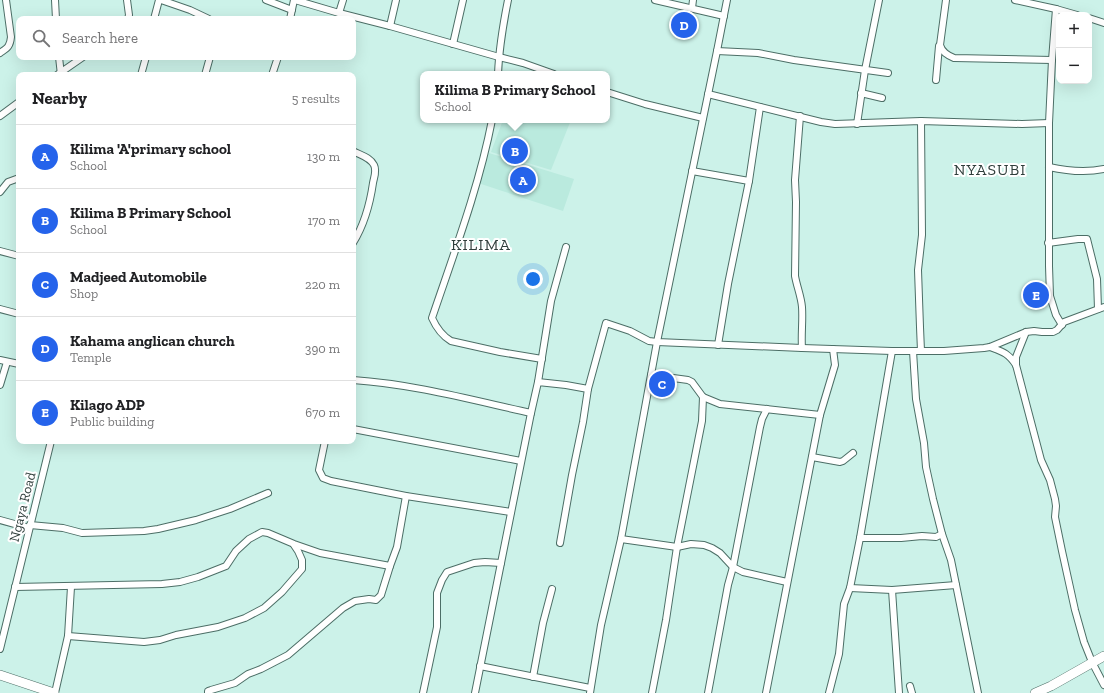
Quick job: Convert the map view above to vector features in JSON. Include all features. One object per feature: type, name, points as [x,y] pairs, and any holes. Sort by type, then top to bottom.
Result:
[{"type":"highway","points":[[1035,693],[1051,686],[1104,656]]},
{"type":"highway","points":[[0,675],[55,693]]},
{"type":"street","points":[[0,53],[9,46],[11,42],[6,0]]},
{"type":"street","points":[[55,0],[56,16]]},
{"type":"street","points":[[127,0],[129,16]]},
{"type":"street","points":[[155,16],[160,0],[203,16]]},
{"type":"street","points":[[266,0],[292,10]]},
{"type":"street","points":[[291,16],[295,0],[351,16]]},
{"type":"street","points":[[339,13],[343,0]]},
{"type":"street","points":[[390,26],[396,0]]},
{"type":"street","points":[[453,44],[463,0]]},
{"type":"street","points":[[498,71],[503,26],[508,0]]},
{"type":"street","points":[[655,0],[724,16]]},
{"type":"street","points":[[692,8],[693,0]]},
{"type":"street","points":[[480,666],[534,677],[590,691],[601,624],[621,539],[650,375],[727,0]]},
{"type":"street","points":[[857,124],[864,70],[879,0]]},
{"type":"street","points":[[936,80],[946,0]]},
{"type":"street","points":[[1015,0],[1066,12]]},
{"type":"street","points":[[1056,9],[1049,123],[1048,243],[1050,296],[1056,314],[1062,325]]},
{"type":"street","points":[[356,17],[499,58],[523,63],[546,71]]},
{"type":"street","points":[[1092,19],[1104,23]]},
{"type":"street","points":[[940,44],[944,53],[954,58],[1052,60]]},
{"type":"street","points":[[717,51],[758,53],[794,60],[888,73]]},
{"type":"street","points":[[59,60],[60,72]]},
{"type":"street","points":[[63,72],[79,60]]},
{"type":"street","points":[[142,72],[145,60]]},
{"type":"street","points":[[206,72],[209,60]]},
{"type":"street","points":[[273,72],[277,60]]},
{"type":"street","points":[[610,93],[645,104],[703,118]]},
{"type":"street","points":[[861,93],[882,98]]},
{"type":"street","points":[[708,94],[835,124],[922,121],[1022,124],[1049,123]]},
{"type":"street","points":[[0,116],[16,104]]},
{"type":"street","points":[[718,345],[728,284],[749,182],[760,107]]},
{"type":"street","points":[[800,116],[795,180],[795,276],[800,293],[802,308],[802,348]]},
{"type":"street","points":[[922,121],[922,236],[918,270],[922,351]]},
{"type":"street","points":[[491,123],[483,161],[432,318],[444,337],[451,341],[500,352],[542,359]]},
{"type":"street","points":[[356,153],[368,158],[373,163],[376,170],[370,204],[356,238]]},
{"type":"street","points":[[1049,167],[1074,172],[1104,169]]},
{"type":"street","points":[[692,171],[749,182]]},
{"type":"street","points":[[0,192],[8,182],[16,179]]},
{"type":"street","points":[[560,543],[588,390],[606,323],[630,331],[649,341],[657,342],[892,351],[944,351],[990,347],[1026,332],[1048,332],[1057,330],[1064,322],[1101,308],[1097,279],[1087,239],[1048,243]]},
{"type":"street","points":[[475,693],[538,382],[551,301],[566,247]]},
{"type":"street","points":[[0,251],[16,255]]},
{"type":"street","points":[[0,309],[16,313]]},
{"type":"street","points":[[1026,332],[1016,357],[1016,365],[1041,460],[1047,471],[1052,487],[1056,506],[1055,517],[1075,610],[1084,642],[1104,685]]},
{"type":"street","points":[[990,347],[1006,354],[1016,365]]},
{"type":"street","points":[[766,693],[820,415],[834,365],[833,349]]},
{"type":"street","points":[[829,693],[839,654],[844,604],[850,588],[860,538],[892,351]]},
{"type":"street","points":[[913,351],[916,399],[924,443],[926,467],[942,534],[951,560],[978,693]]},
{"type":"street","points":[[0,360],[16,364]]},
{"type":"street","points":[[0,384],[7,362]]},
{"type":"street","points":[[650,375],[688,380],[692,382],[703,397],[720,404],[820,415]]},
{"type":"street","points":[[356,380],[403,386],[531,413]]},
{"type":"street","points":[[538,382],[566,385],[588,390]]},
{"type":"street","points":[[652,693],[666,620],[677,547],[702,421],[703,397]]},
{"type":"street","points":[[708,693],[760,426],[768,409]]},
{"type":"street","points":[[356,430],[521,461]]},
{"type":"street","name":"Ngaya Road","points":[[0,649],[49,444]]},
{"type":"street","points":[[324,444],[319,470],[323,478],[330,481],[406,496],[511,512]]},
{"type":"street","points":[[812,458],[840,462],[853,453]]},
{"type":"street","points":[[0,520],[30,527],[63,528],[82,533],[144,531],[196,520],[230,509],[268,493]]},
{"type":"street","points":[[208,693],[208,691],[235,683],[248,674],[261,669],[288,654],[343,608],[355,601],[369,599],[376,600],[381,595],[397,547],[406,496]]},
{"type":"street","points":[[15,587],[162,584],[180,582],[226,566],[236,551],[248,539],[262,532],[268,532],[294,544],[320,553],[390,566]]},
{"type":"street","points":[[860,538],[936,537],[942,534]]},
{"type":"street","points":[[621,539],[677,547],[691,544],[704,545],[712,548],[724,558],[732,568],[751,575],[764,576],[787,582]]},
{"type":"street","points":[[68,636],[144,642],[160,640],[176,635],[218,627],[245,618],[264,608],[282,592],[302,569],[301,556],[294,544]]},
{"type":"street","points":[[423,693],[437,627],[437,593],[442,580],[448,572],[474,564],[485,562],[501,563]]},
{"type":"street","points":[[850,588],[892,590],[956,585]]},
{"type":"street","points":[[55,693],[68,636],[71,586]]},
{"type":"street","points":[[534,677],[543,623],[552,589]]},
{"type":"street","points":[[892,590],[899,693]]},
{"type":"street","points":[[910,686],[912,693]]},
{"type":"shaded area","points":[[502,123],[570,123],[551,170],[491,152]]},
{"type":"shaded area","points":[[489,153],[574,179],[563,211],[478,183]]},
{"type":"place","name":"Kahama anglican church","points":[[684,25]]},
{"type":"place","name":"Kilima B Primary School","points":[[515,151]]},
{"type":"place","name":"Kilima 'A'primary school","points":[[523,180]]},
{"type":"place","name":"Kilago ADP","points":[[1036,295]]},
{"type":"place","name":"Madjeed Automobile","points":[[662,384]]},
{"type":"district","name":"NYASUBI","points":[[990,169]]},
{"type":"district","name":"KILIMA","points":[[481,244]]}]
